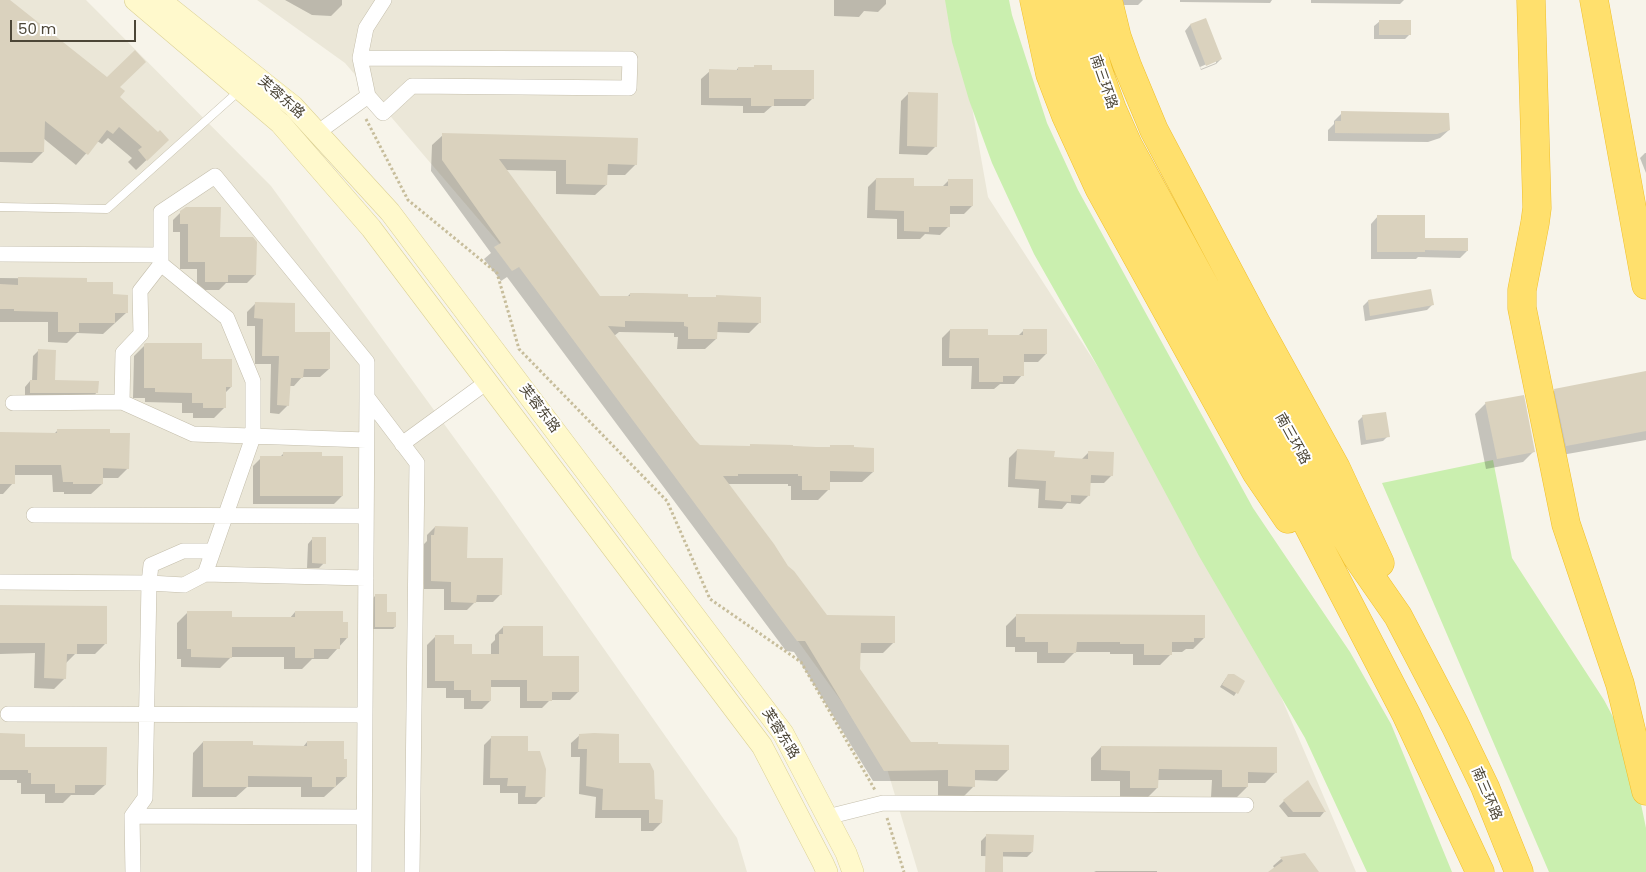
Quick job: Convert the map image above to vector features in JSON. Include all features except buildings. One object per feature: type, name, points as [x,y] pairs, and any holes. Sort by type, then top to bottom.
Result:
[{"type":"highway","points":[[1034,0],[1037,22],[1050,74],[1066,116],[1099,188],[1256,472],[1362,628]]},
{"type":"highway","name":"南三环路","points":[[1060,0],[1071,49],[1085,94],[1117,173],[1279,444],[1398,616],[1485,787],[1519,872]]},
{"type":"highway","name":"南三环路","points":[[1080,0],[1098,70],[1128,146],[1279,444],[1362,628],[1406,714],[1480,872]]},
{"type":"highway","points":[[1108,0],[1117,37],[1154,130],[1336,468],[1390,586],[1398,616]]},
{"type":"highway","points":[[1531,0],[1536,208],[1535,223],[1522,290],[1522,308],[1566,524],[1620,684],[1646,791]]},
{"type":"highway","points":[[1594,0],[1646,286]]},
{"type":"highway","points":[[1627,708],[1646,760]]},
{"type":"main road","name":"芙蓉东路","points":[[135,0],[280,123],[371,228],[762,746],[826,872]]},
{"type":"main road","name":"芙蓉东路","points":[[160,0],[293,106],[390,212],[783,733],[846,853],[853,872]]},
{"type":"street","points":[[363,99],[360,58],[366,28],[384,0]]},
{"type":"street","points":[[360,58],[630,59],[629,88],[412,86],[383,113],[363,99]]},
{"type":"street","points":[[317,133],[363,99]]},
{"type":"street","points":[[122,402],[123,353],[141,334],[140,291],[161,260],[161,212],[215,176],[367,362],[364,872]]},
{"type":"street","points":[[0,254],[161,260],[227,318],[253,381],[253,437],[205,574]]},
{"type":"street","points":[[402,444],[487,382]]},
{"type":"street","points":[[367,397],[417,463],[412,872]]},
{"type":"street","points":[[13,403],[122,402],[193,434],[366,440]]},
{"type":"street","points":[[34,515],[366,516]]},
{"type":"street","points":[[132,872],[132,816],[145,798],[148,582],[151,565],[183,551],[213,551]]},
{"type":"street","points":[[0,582],[148,582],[184,585],[205,574],[366,578]]},
{"type":"street","points":[[8,714],[365,715]]},
{"type":"street","points":[[827,817],[883,804],[1246,805]]},
{"type":"street","points":[[132,816],[364,817]]},
{"type":"lane","points":[[0,207],[107,209],[241,90]]},
{"type":"path","points":[[363,99],[408,200],[498,273],[519,349],[667,501],[710,599],[801,662],[883,804],[904,872]]},
{"type":"shaded area","points":[[0,0],[86,0],[271,186],[495,494],[737,838],[747,872],[0,872]]},
{"type":"shaded area","points":[[257,0],[953,0],[988,197],[1222,559],[1356,872],[918,872],[885,762],[580,338],[345,63]]},
{"type":"green space","points":[[945,0],[1009,0],[1012,15],[1047,123],[1078,190],[1253,508],[1350,652],[1391,724],[1452,872],[1367,872],[1305,738],[1199,556],[1102,374],[1034,254],[992,163],[969,100],[952,42]]},
{"type":"green space","points":[[1493,460],[1512,558],[1604,700],[1629,747],[1646,828],[1646,872],[1549,872],[1382,483]]}]
